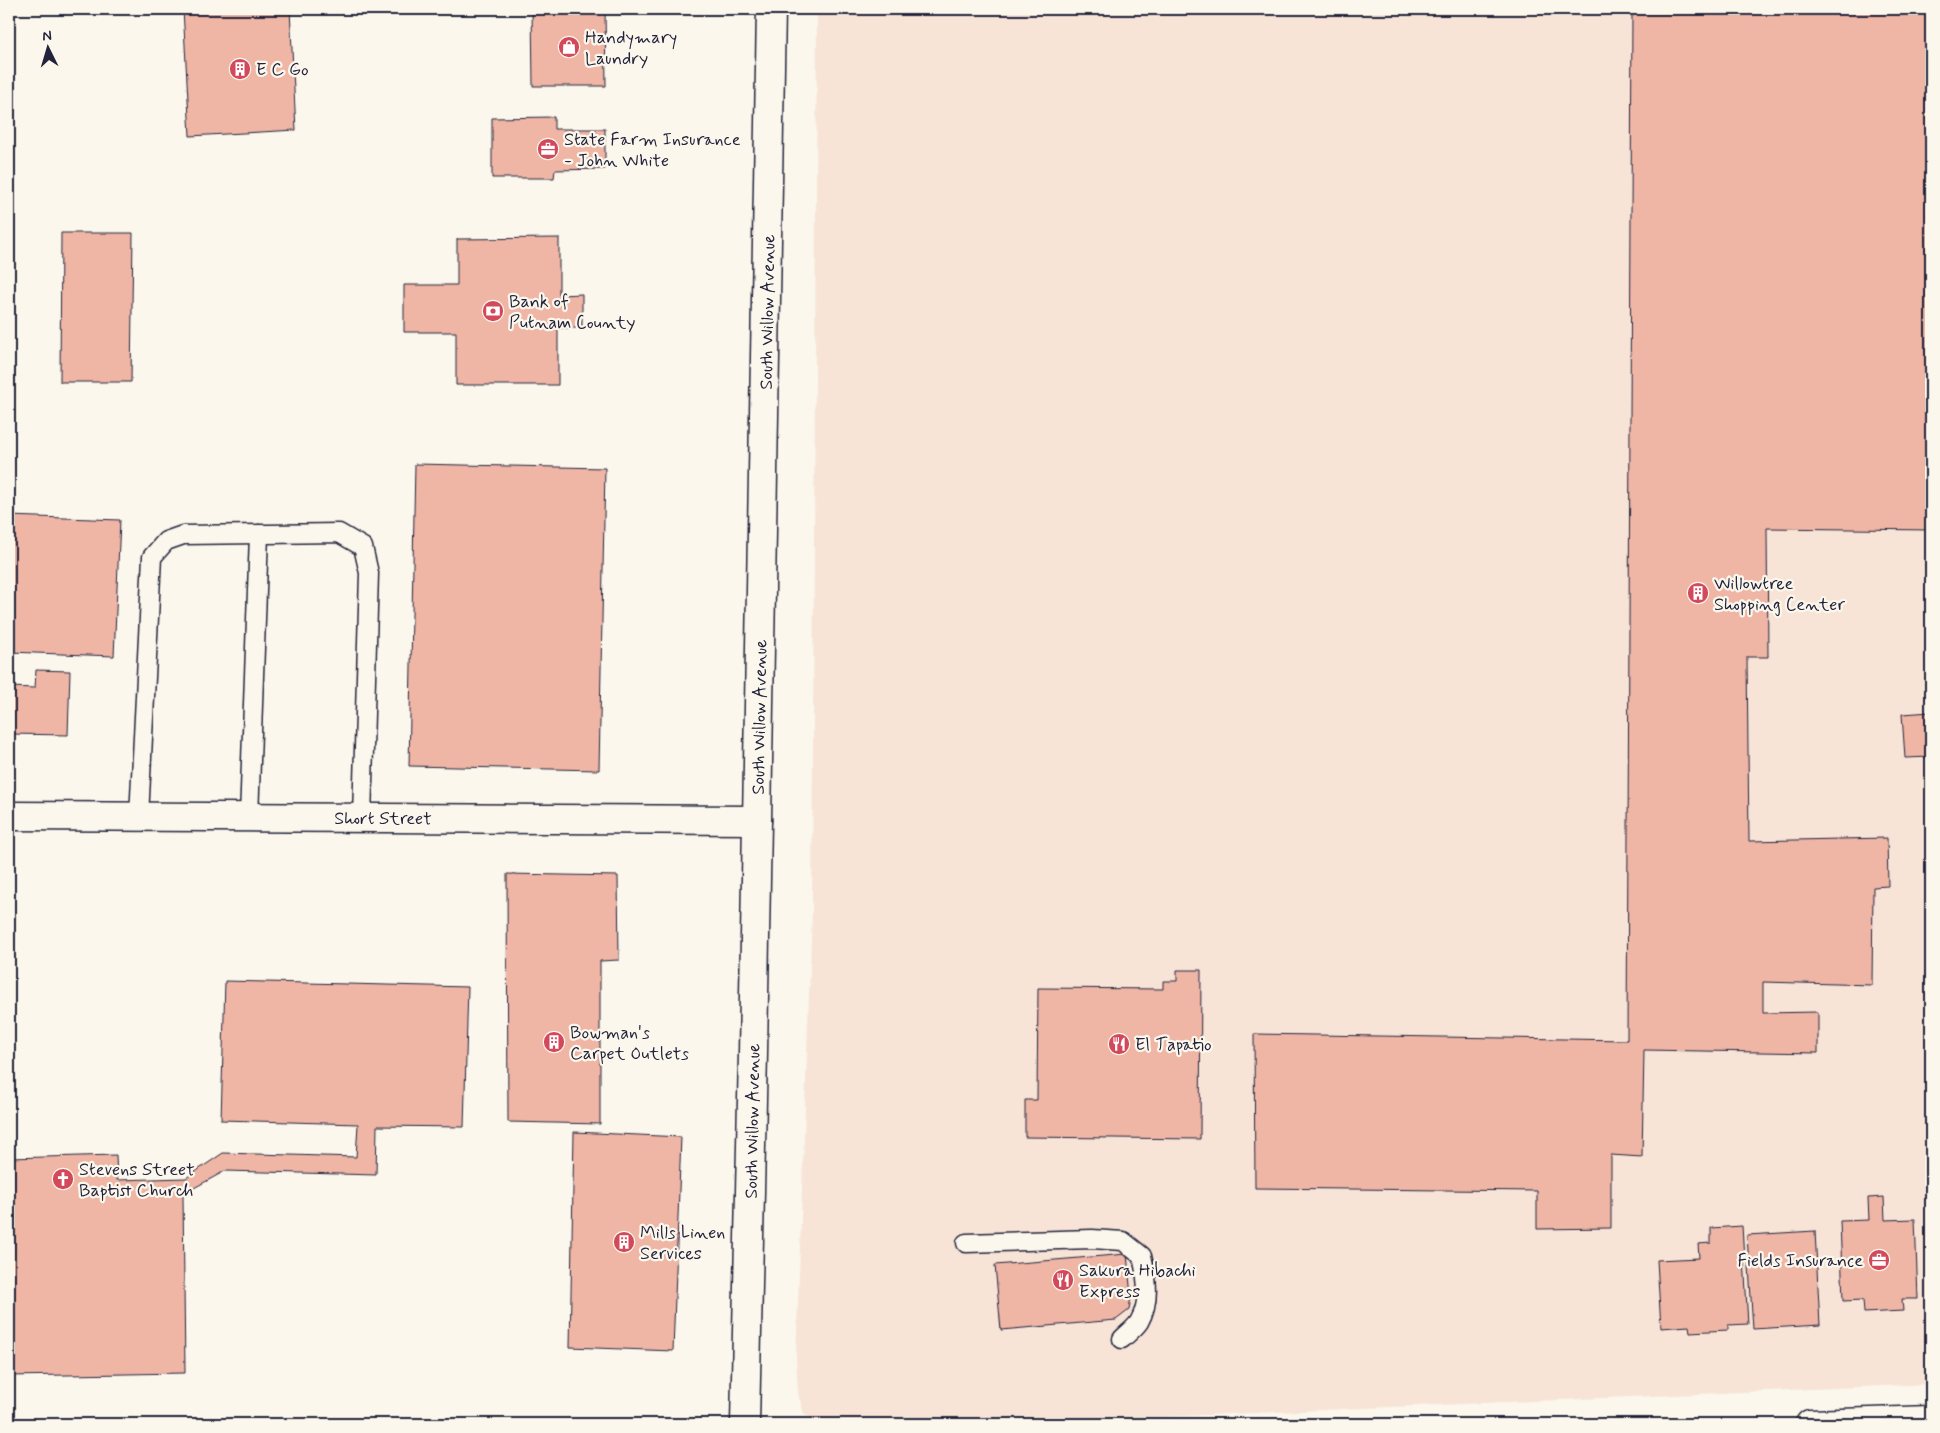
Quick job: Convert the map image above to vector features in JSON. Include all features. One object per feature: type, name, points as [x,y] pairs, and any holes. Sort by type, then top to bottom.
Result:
[{"type":"main road","name":"South Willow Avenue","points":[[745,1424],[771,9]]},
{"type":"main road","name":"Short Street","points":[[9,816],[757,820]]},
{"type":"main road","points":[[1810,1424],[1931,1420]]},
{"type":"lane","points":[[139,817],[152,557],[166,541],[183,534],[340,534],[363,547],[369,573],[362,818]]},
{"type":"lane","points":[[248,818],[259,534]]},
{"type":"lane","points":[[966,1243],[1092,1239],[1123,1241],[1142,1256],[1148,1280],[1146,1304],[1138,1323],[1122,1339]]},
{"type":"shaded area","name":"Willowtree Shopping Center","points":[[817,9],[1931,9],[1931,1384],[996,1424],[818,1424],[804,1414],[798,1393],[796,1358],[812,912]]},
{"type":"building","name":"E C Go","points":[[183,9],[290,9],[296,130],[190,136]]},
{"type":"building","name":"Handymary Laundry","points":[[532,9],[605,9],[606,86],[533,86]]},
{"type":"building","name":"Willowtree Shopping Center","points":[[1632,9],[1931,9],[1931,530],[1767,528],[1768,657],[1747,657],[1749,841],[1887,838],[1888,886],[1873,887],[1872,985],[1763,982],[1763,1013],[1818,1012],[1818,1053],[1644,1050],[1642,1157],[1611,1155],[1611,1228],[1537,1229],[1537,1191],[1255,1188],[1254,1034],[1627,1040]]},
{"type":"building","name":"State Farm Insurance - John White","points":[[554,117],[554,129],[605,129],[605,169],[555,170],[554,178],[492,178],[492,118]]},
{"type":"building","points":[[61,233],[133,233],[131,382],[60,382]]},
{"type":"building","name":"Bank of Putnam County","points":[[559,238],[559,295],[582,294],[582,328],[558,328],[558,385],[456,385],[456,332],[404,332],[404,285],[457,285],[457,239]]},
{"type":"building","points":[[415,464],[605,468],[599,770],[409,766]]},
{"type":"building","points":[[9,516],[120,520],[114,656],[9,652]]},
{"type":"building","points":[[36,670],[70,671],[68,735],[9,734],[9,687],[35,688]]},
{"type":"building","points":[[1931,712],[1931,757],[1905,758],[1902,714]]},
{"type":"building","name":"Bowman's Carpet Outlets","points":[[507,874],[618,876],[619,960],[600,961],[600,1124],[508,1122]]},
{"type":"building","name":"El Tapatio","points":[[1177,970],[1201,970],[1200,1139],[1025,1137],[1025,1100],[1037,1100],[1038,988],[1163,989],[1163,981],[1177,981]]},
{"type":"building","name":"Stevens Street Baptist Church","points":[[225,981],[468,987],[464,1127],[377,1126],[376,1175],[225,1171],[183,1194],[185,1373],[9,1376],[9,1158],[116,1155],[117,1180],[186,1178],[223,1153],[356,1157],[358,1124],[221,1120]]},
{"type":"building","name":"Mills Linen Services","points":[[574,1132],[681,1137],[673,1351],[570,1347]]},
{"type":"building","name":"Fields Insurance","points":[[1884,1197],[1885,1220],[1915,1219],[1918,1299],[1902,1299],[1903,1311],[1864,1313],[1863,1300],[1843,1301],[1840,1221],[1869,1220],[1868,1198]]},
{"type":"building","points":[[1742,1226],[1748,1324],[1728,1325],[1728,1330],[1690,1332],[1689,1326],[1661,1328],[1657,1260],[1699,1258],[1698,1244],[1711,1243],[1711,1228]]},
{"type":"building","points":[[1815,1231],[1820,1325],[1753,1329],[1747,1235]]},
{"type":"building","name":"Sakura Hibachi Express","points":[[1127,1254],[1131,1296],[1129,1310],[1116,1320],[1001,1330],[995,1265]]},
{"type":"place","name":"Handymary Laundry","points":[[569,47]]},
{"type":"place","name":"E C Go","points":[[240,69]]},
{"type":"place","name":"State Farm Insurance - John White","points":[[548,149]]},
{"type":"place","name":"Bank of Putnam County","points":[[493,311]]},
{"type":"place","name":"Willowtree Shopping Center","points":[[1698,593]]},
{"type":"place","name":"Bowman's Carpet Outlets","points":[[554,1042]]},
{"type":"place","name":"El Tapatio","points":[[1119,1044]]},
{"type":"place","name":"Stevens Street Baptist Church","points":[[63,1179]]},
{"type":"place","name":"Mills Linen Services","points":[[624,1242]]},
{"type":"place","name":"Fields Insurance","points":[[1879,1260]]},
{"type":"place","name":"Sakura Hibachi Express","points":[[1063,1280]]}]
